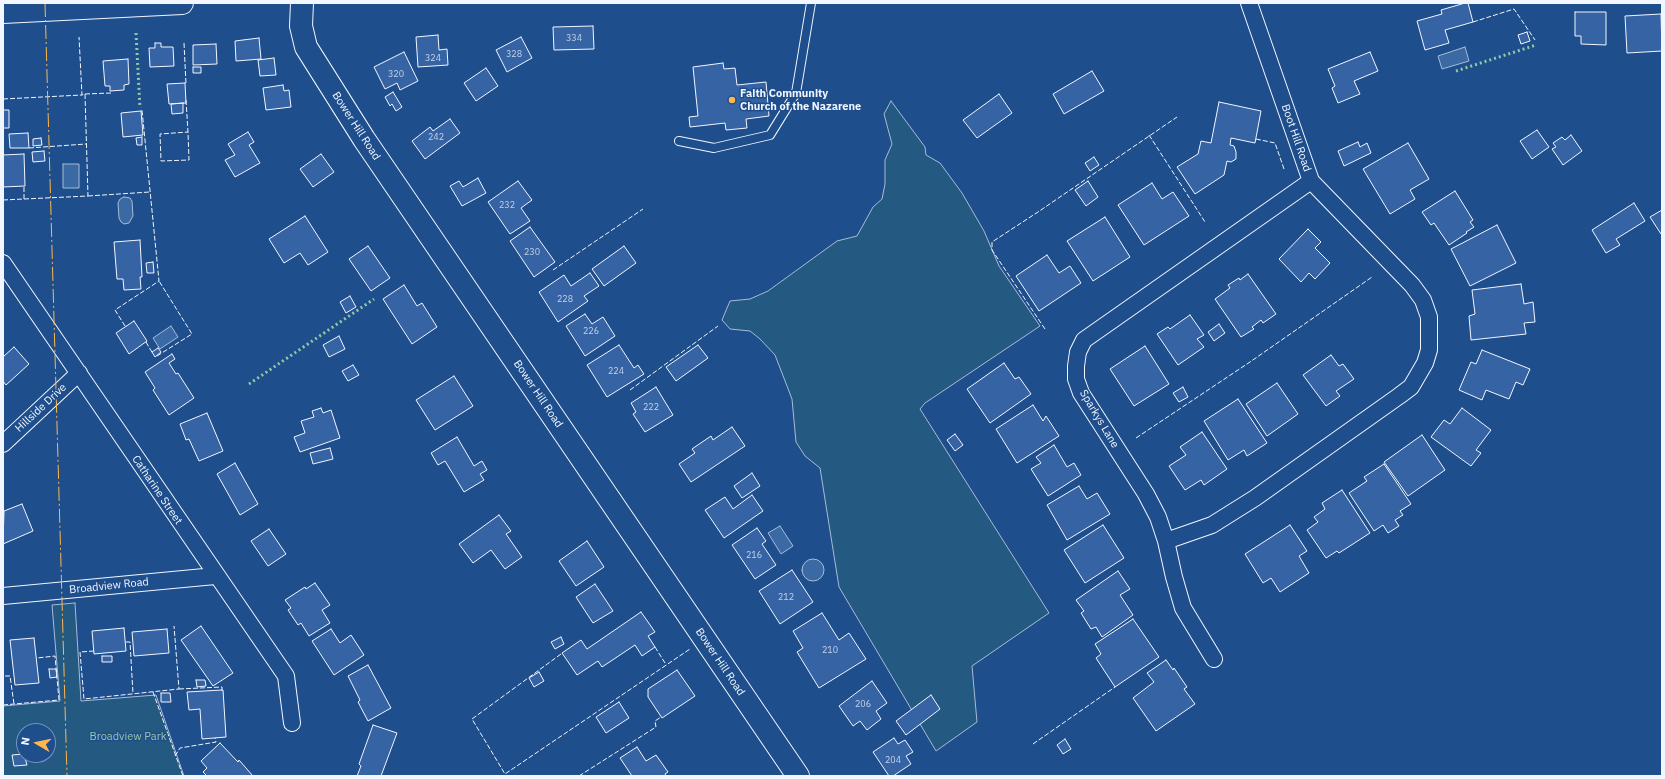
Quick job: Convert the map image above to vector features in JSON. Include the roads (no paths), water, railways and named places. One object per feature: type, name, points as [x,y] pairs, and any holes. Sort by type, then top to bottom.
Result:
[{"type":"street","points":[[12,9],[182,3]]},
{"type":"street","name":"Bower Hill Road","points":[[302,3],[301,26],[306,47],[364,140],[798,776]]},
{"type":"street","name":"Boot Hill Road","points":[[1166,540],[1212,525],[1255,498],[1411,387],[1422,369],[1429,350],[1429,317],[1423,300],[1412,285],[1311,181],[1249,3]]},
{"type":"street","name":"Sparkys Lane","points":[[1214,659],[1183,608],[1174,577],[1166,540],[1158,517],[1146,494],[1081,393],[1076,379],[1078,352],[1084,340],[1311,181]]},
{"type":"street","name":"Catharine Street","points":[[3,263],[215,576],[286,676],[292,723]]},
{"type":"street","name":"Hillside Drive","points":[[3,444],[79,374]]},
{"type":"street","name":"Broadview Road","points":[[3,596],[215,576]]},
{"type":"lane","points":[[679,141],[714,148],[770,135],[796,93],[811,3]]},
{"type":"place","name":"Faith Community Church of the Nazarene","points":[[732,100]]},
{"type":"park label","name":"Broadview Park","points":[[128,737]]}]
